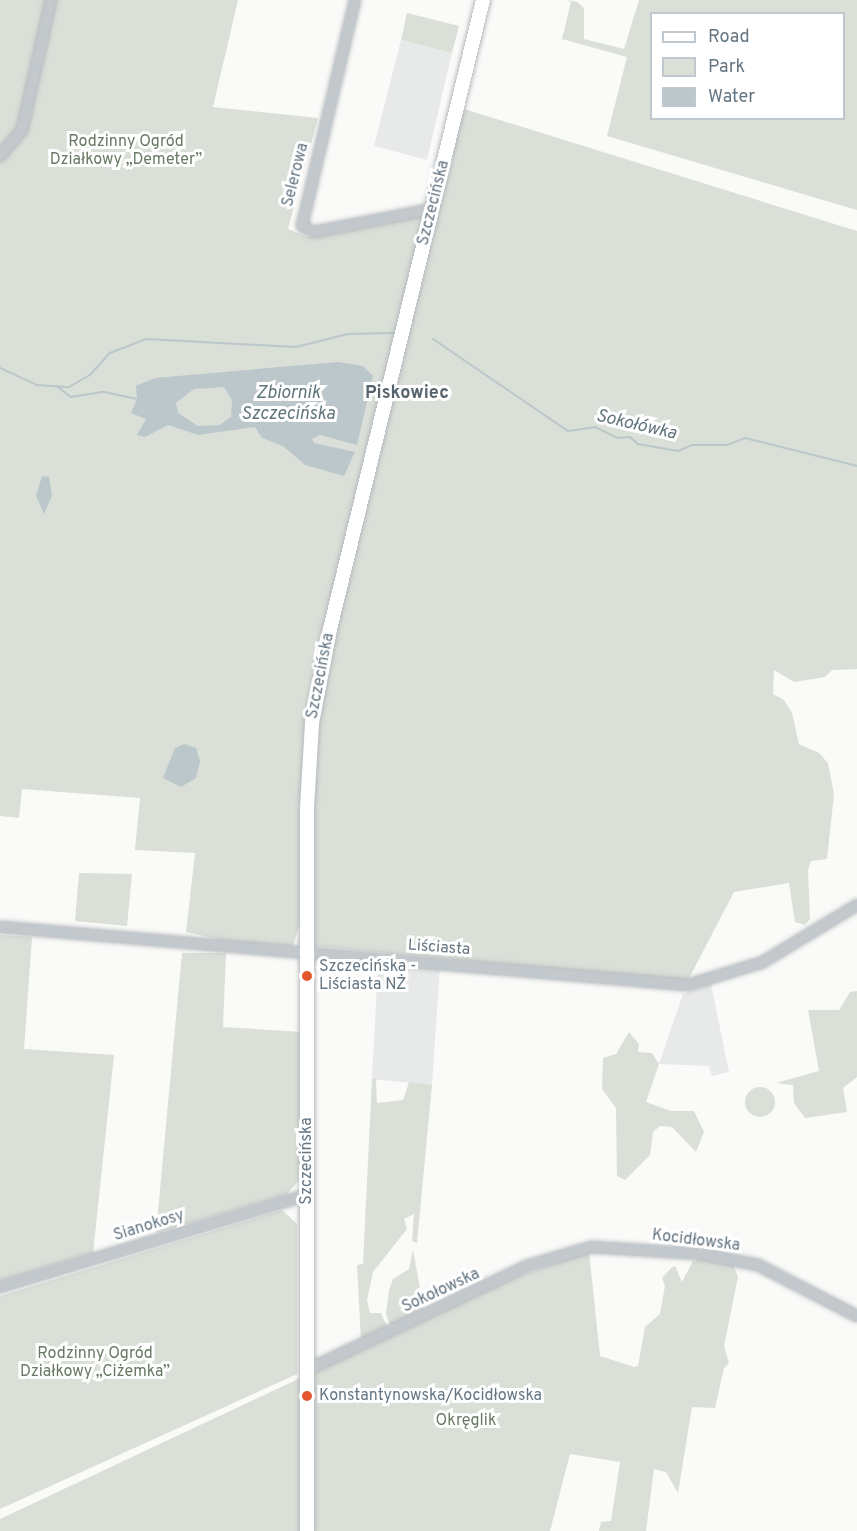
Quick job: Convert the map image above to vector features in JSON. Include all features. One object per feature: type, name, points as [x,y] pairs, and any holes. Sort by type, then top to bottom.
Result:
[{"type":"main road","name":"Szczecińska","points":[[307,1531],[307,781],[316,695],[483,0]]},
{"type":"street","points":[[0,156],[21,129],[51,0]]},
{"type":"street","name":"Selerowa","points":[[356,0],[302,226],[314,232],[433,209]]},
{"type":"street","name":"Liściasta","points":[[0,927],[688,985],[763,962],[857,905]]},
{"type":"street","name":"Sianokosy","points":[[0,1287],[307,1195]]},
{"type":"street","name":"Sokołowska","points":[[307,1370],[538,1262],[591,1247]]},
{"type":"street","name":"Kocidłowska","points":[[591,1247],[734,1259],[779,1274],[857,1316]]},
{"type":"shaded area","points":[[401,40],[452,53],[427,160],[374,146]]},
{"type":"shaded area","points":[[378,964],[440,967],[432,1085],[372,1079]]},
{"type":"shaded area","points":[[711,984],[729,1072],[712,1076],[709,1066],[659,1064],[683,994]]},
{"type":"green space","name":"Rodzinny Ogród Działkowy „Demeter”","points":[[0,0],[238,0],[213,107],[318,118],[288,229],[308,237],[436,211],[461,108],[857,231],[857,669],[832,670],[825,677],[794,682],[774,670],[773,694],[784,700],[792,713],[799,744],[819,753],[828,763],[834,794],[827,859],[811,861],[808,870],[810,919],[805,925],[795,922],[789,883],[734,892],[687,982],[312,946],[310,811],[300,810],[301,920],[293,946],[235,943],[186,932],[195,853],[135,850],[140,798],[22,789],[19,818],[0,816]]},
{"type":"green space","points":[[566,0],[577,2],[584,8],[584,39],[624,49],[639,0],[857,0],[857,210],[607,136],[627,57],[562,39],[571,2]]},
{"type":"green space","points":[[407,13],[459,26],[452,53],[401,40]]},
{"type":"green space","points":[[79,873],[132,874],[127,926],[75,921]]},
{"type":"green space","points":[[0,935],[32,937],[24,1049],[114,1055],[93,1253],[0,1281]]},
{"type":"green space","points":[[182,953],[226,953],[223,1027],[301,1032],[301,1178],[286,1195],[156,1233]]},
{"type":"green space","points":[[857,991],[857,1077],[843,1088],[847,1112],[805,1118],[794,1103],[793,1085],[776,1083],[819,1071],[808,1010],[839,1010],[850,992]]},
{"type":"green space","points":[[629,1032],[639,1044],[638,1052],[652,1053],[659,1064],[646,1102],[671,1111],[694,1111],[704,1132],[696,1152],[672,1127],[660,1126],[653,1132],[650,1155],[625,1180],[617,1176],[616,1108],[602,1089],[603,1058],[616,1054]]},
{"type":"green space","points":[[372,1079],[376,1079],[377,1103],[403,1100],[409,1082],[432,1085],[417,1243],[412,1241],[414,1214],[404,1219],[407,1229],[373,1272],[367,1300],[370,1313],[381,1313],[388,1329],[361,1341],[357,1265],[363,1264]]},
{"type":"green space","points":[[760,1087],[771,1091],[775,1102],[771,1113],[760,1117],[749,1113],[745,1102],[749,1091]]},
{"type":"green space","name":"Rodzinny Ogród Działkowy „Ciżemka”","points":[[282,1210],[297,1224],[297,1374],[0,1509],[0,1296]]},
{"type":"green space","points":[[413,1250],[424,1310],[391,1327],[386,1314],[389,1290],[393,1279],[409,1269]]},
{"type":"green space","name":"Okręglik","points":[[589,1252],[600,1356],[634,1367],[638,1366],[645,1327],[660,1314],[665,1286],[662,1278],[671,1268],[675,1266],[682,1282],[693,1261],[705,1257],[733,1264],[738,1277],[724,1346],[729,1363],[724,1368],[715,1408],[692,1407],[678,1493],[666,1472],[654,1469],[646,1531],[599,1531],[601,1522],[611,1521],[620,1462],[570,1454],[550,1531],[0,1531],[0,1519],[513,1278]]},
{"type":"water","name":"Zbiornik Szczecińska","points":[[338,362],[363,366],[373,376],[357,445],[320,435],[312,439],[314,443],[355,452],[344,476],[305,465],[283,446],[262,438],[255,427],[198,435],[168,425],[145,437],[137,435],[146,419],[131,413],[137,399],[136,386],[155,378]],"holes":[[[224,387],[232,400],[231,417],[220,425],[198,426],[178,413],[176,403],[194,389]]]},
{"type":"water","points":[[42,476],[49,477],[52,496],[44,514],[36,496]]},
{"type":"water","points":[[184,744],[196,748],[200,761],[196,778],[181,787],[163,778],[175,748]]},
{"type":"waterway","name":"Sokołówka","points":[[0,368],[37,385],[69,387],[90,375],[110,353],[147,339],[296,347],[347,334],[394,333]]},
{"type":"waterway","name":"Sokołówka","points":[[433,339],[568,431],[595,427],[618,438],[630,437],[638,444],[678,451],[692,445],[727,445],[745,438],[857,466]]},
{"type":"waterway","points":[[58,387],[71,397],[104,392],[138,399]]},
{"type":"place","name":"Szczecińska - Liściasta NŻ","points":[[307,976]]},
{"type":"place","name":"Konstantynowska/Kocidłowska","points":[[307,1396]]},
{"type":"district","name":"Piskowiec","points":[[407,394]]}]
